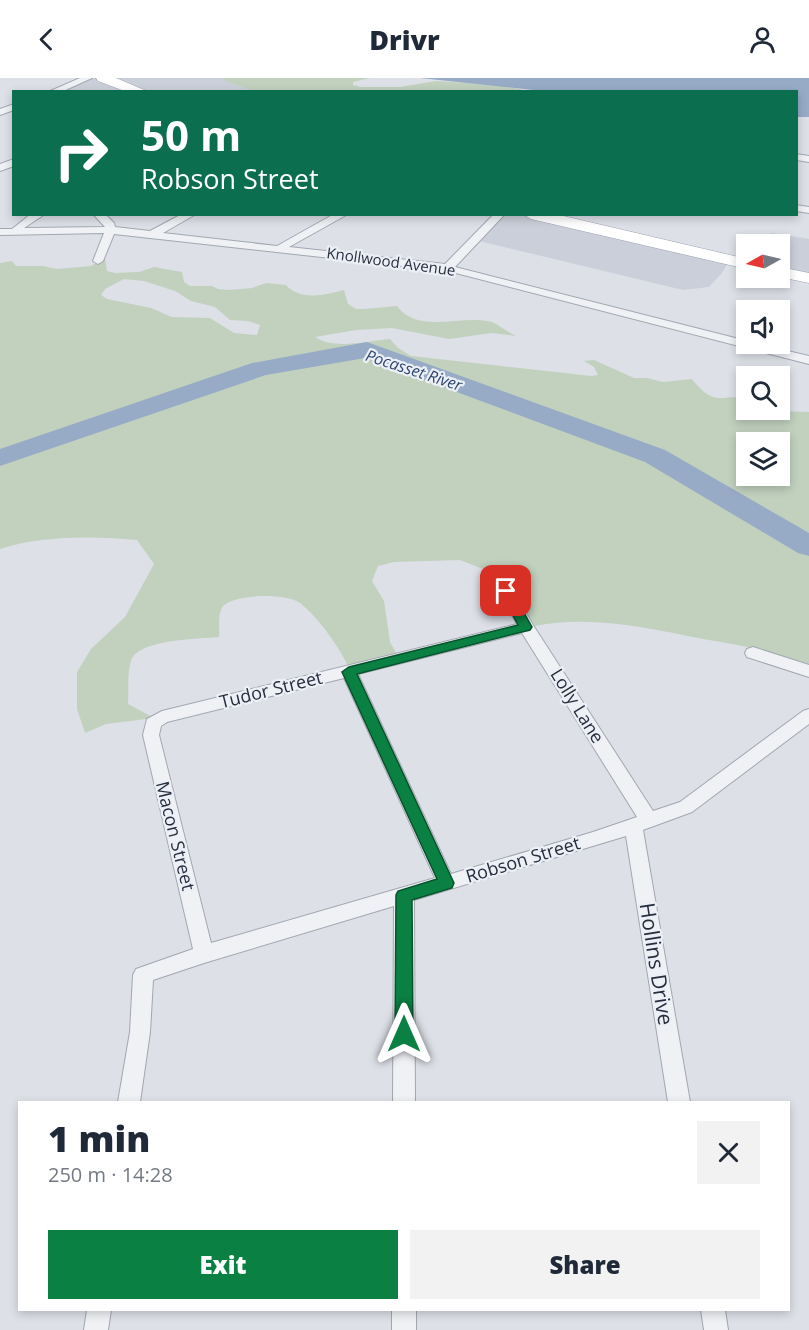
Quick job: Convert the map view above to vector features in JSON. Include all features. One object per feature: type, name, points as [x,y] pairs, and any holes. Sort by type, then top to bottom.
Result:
[{"type":"main road","points":[[103,78],[136,90]]},
{"type":"main road","points":[[540,216],[736,261]]},
{"type":"main road","points":[[790,274],[809,278]]},
{"type":"street","points":[[57,90],[88,78]]},
{"type":"street","points":[[14,232],[26,221],[36,216]]},
{"type":"street","points":[[98,261],[110,232],[110,225],[100,216]]},
{"type":"street","points":[[153,234],[188,216]]},
{"type":"street","points":[[281,247],[339,216]]},
{"type":"street","points":[[448,268],[498,216]]},
{"type":"street","name":"Knollwood Avenue","points":[[0,232],[153,234],[448,268],[809,360]]},
{"type":"street","name":"Lolly Lane","points":[[506,591],[641,823]]},
{"type":"street","name":"Tudor Street","points":[[157,720],[526,627]]},
{"type":"street","points":[[753,653],[809,671]]},
{"type":"street","points":[[349,672],[446,883]]},
{"type":"street","name":"Robson Street","points":[[129,1101],[140,1032],[143,975],[204,954],[672,814],[686,807],[809,715]]},
{"type":"street","name":"Macon Street","points":[[157,720],[153,723],[151,735],[204,954]]},
{"type":"street","name":"Hollins Drive","points":[[641,823],[679,1101]]},
{"type":"street","points":[[404,895],[404,1101]]},
{"type":"street","points":[[96,1330],[99,1311]]},
{"type":"street","points":[[404,1311],[404,1330]]},
{"type":"street","points":[[713,1311],[716,1330]]},
{"type":"shaded area","points":[[87,78],[224,78],[225,81],[254,90],[57,90]]},
{"type":"shaded area","points":[[497,216],[535,216],[729,261],[709,287],[683,290],[475,240]]},
{"type":"shaded area","points":[[790,236],[809,239],[809,278],[790,274]]},
{"type":"green space","points":[[224,78],[369,78],[353,82],[353,85],[400,87],[436,81],[499,85],[523,90],[251,90],[225,81]]},
{"type":"green space","points":[[105,258],[107,271],[139,272],[154,267],[182,272],[184,282],[190,286],[212,286],[229,290],[252,288],[266,283],[286,285],[305,295],[321,295],[344,290],[348,304],[356,309],[397,306],[406,315],[416,320],[492,322],[516,336],[492,333],[449,339],[392,328],[356,330],[315,337],[341,344],[390,339],[398,348],[411,356],[591,376],[598,375],[594,367],[584,361],[594,360],[634,378],[663,382],[692,379],[701,389],[715,398],[736,397],[736,420],[790,420],[790,411],[809,412],[809,667],[757,649],[640,627],[598,622],[535,626],[508,585],[488,575],[483,569],[460,560],[394,562],[378,566],[372,581],[384,601],[390,642],[398,656],[350,670],[328,634],[300,603],[273,596],[231,601],[222,608],[219,637],[156,644],[136,654],[131,661],[128,704],[154,718],[106,724],[85,733],[77,709],[77,672],[91,649],[125,617],[154,564],[137,540],[51,539],[16,544],[0,549],[0,263],[12,261],[16,266],[43,266],[57,269],[91,266]],"holes":[[[124,279],[144,281],[175,291],[191,301],[215,307],[230,320],[248,321],[260,325],[257,335],[234,333],[210,318],[172,317],[151,308],[107,299],[101,295],[105,289]]]},
{"type":"water","points":[[420,78],[809,78],[809,117],[798,117],[798,90],[533,90]]},
{"type":"waterway","name":"Pocasset River","points":[[0,458],[261,368],[367,350],[655,456],[809,546]]},
{"type":"route","points":[[404,1034],[404,895],[446,883],[349,672],[526,627],[506,591]]}]
